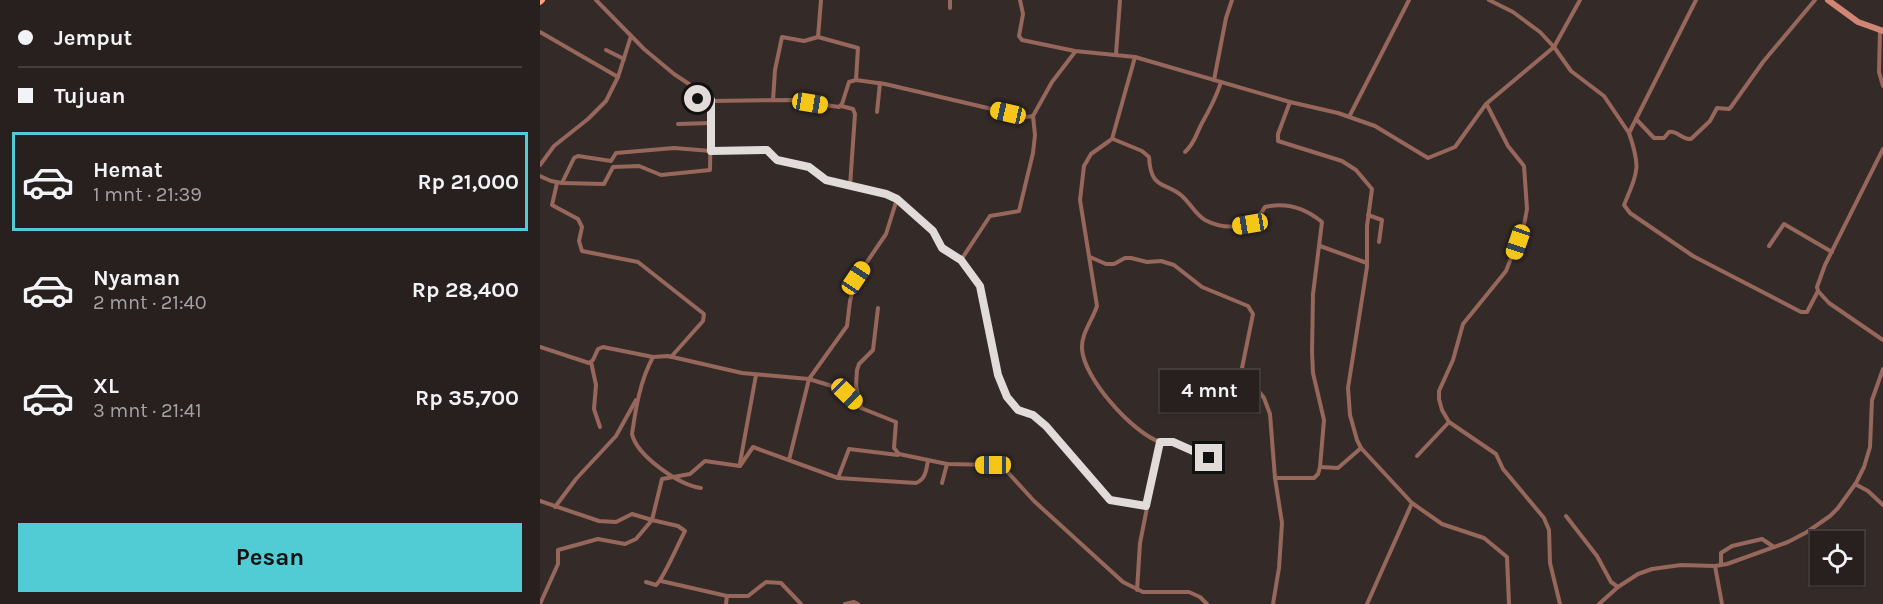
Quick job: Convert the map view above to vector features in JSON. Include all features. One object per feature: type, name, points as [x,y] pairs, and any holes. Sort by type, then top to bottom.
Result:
[{"type":"street","points":[[596,0],[631,36],[674,74],[689,84],[694,97],[711,100],[792,100],[853,109],[855,114],[850,186]]},
{"type":"street","points":[[818,37],[821,0]]},
{"type":"street","points":[[950,0],[950,8]]},
{"type":"street","points":[[1020,0],[1023,10],[1020,39],[1075,51],[1135,57],[1349,117],[1375,126],[1422,156],[1431,158],[1455,147],[1486,104],[1554,46],[1580,0]]},
{"type":"street","points":[[1116,54],[1120,0]]},
{"type":"street","points":[[1214,80],[1226,18],[1232,0]]},
{"type":"street","points":[[1349,117],[1409,0]]},
{"type":"street","points":[[1489,0],[1512,12],[1540,32],[1554,46],[1571,71],[1604,96],[1629,133],[1637,156],[1637,175],[1624,205],[1629,213],[1693,256],[1804,313],[1809,310],[1818,291],[1820,276],[1883,149]]},
{"type":"street","points":[[1629,133],[1696,0]]},
{"type":"street","points":[[1636,119],[1654,138],[1664,138],[1672,131],[1691,139],[1710,121],[1717,108],[1729,109],[1731,107],[1763,62],[1815,0]]},
{"type":"street","points":[[1828,0],[1858,22],[1882,30],[1879,72],[1883,86]]},
{"type":"street","points":[[540,32],[618,77]]},
{"type":"street","points":[[540,165],[554,146],[603,105],[618,77],[631,36]]},
{"type":"street","points":[[773,100],[775,70],[782,37],[804,41],[818,37],[858,48],[856,80]]},
{"type":"street","points":[[606,50],[624,59]]},
{"type":"street","points":[[961,260],[990,216],[1019,211],[1033,153],[1035,135],[1033,116],[1052,81],[1075,51]]},
{"type":"street","points":[[1135,57],[1112,139],[1091,154],[1084,166],[1080,200],[1096,306],[1084,333],[1082,350],[1091,379],[1129,421],[1151,439],[1173,442],[1220,464]]},
{"type":"street","points":[[841,106],[848,84],[856,80],[880,83],[1026,117],[1033,116]]},
{"type":"street","points":[[1185,152],[1194,142],[1201,124],[1217,97],[1221,82]]},
{"type":"street","points":[[877,112],[880,83]]},
{"type":"street","points":[[540,176],[560,183],[604,184],[613,167],[639,166],[661,176],[710,170],[711,100]]},
{"type":"street","points":[[1290,102],[1277,136],[1278,141],[1338,159],[1352,166],[1372,189],[1368,215],[1367,263],[1348,392],[1353,428],[1361,448],[1412,503],[1442,524],[1484,538],[1507,558],[1509,604]]},
{"type":"street","points":[[1486,104],[1508,146],[1524,166],[1527,209],[1524,225],[1506,272],[1469,315],[1460,332],[1456,350],[1438,395],[1442,410],[1449,422],[1496,454],[1503,469],[1544,518],[1549,531],[1550,563],[1560,604]]},
{"type":"street","points":[[678,124],[711,123]]},
{"type":"street","points":[[1112,139],[1142,151],[1149,158],[1150,171],[1160,185],[1181,195],[1203,219],[1229,227],[1250,224],[1260,216],[1265,207],[1279,204],[1291,205],[1315,216],[1322,222],[1313,294],[1312,352],[1313,373],[1324,420],[1320,467],[1314,478],[1275,478]]},
{"type":"street","points":[[671,357],[703,321],[704,314],[638,262],[582,251],[579,241],[582,227],[579,219],[552,205],[560,183],[574,158],[578,156],[611,161],[616,153],[674,148],[711,151],[767,150],[777,160],[809,167],[826,180],[886,194],[897,199],[933,231],[942,248],[961,260],[980,286],[998,375],[1007,397],[1018,410],[1033,415],[1046,426],[1110,500],[1146,506]]},
{"type":"street","points":[[789,460],[809,379],[847,326],[856,278],[886,234],[897,199]]},
{"type":"street","points":[[1368,215],[1382,220],[1379,242]]},
{"type":"street","points":[[1769,246],[1784,224],[1832,252]]},
{"type":"street","points":[[1320,246],[1367,263]]},
{"type":"street","points":[[1090,257],[1106,264],[1114,264],[1125,258],[1131,258],[1147,262],[1161,261],[1174,265],[1202,287],[1248,306],[1253,314],[1240,378],[1258,390],[1270,414],[1275,478],[1282,523],[1279,568],[1273,604]]},
{"type":"street","points":[[1818,291],[1835,308],[1883,340]]},
{"type":"street","points":[[861,408],[856,386],[857,370],[859,364],[873,350],[878,308]]},
{"type":"street","points":[[600,427],[594,410],[597,385],[591,362],[601,347],[653,357],[671,357],[756,375],[809,379],[835,387],[847,394],[861,408],[896,422],[894,448],[902,455]]},
{"type":"street","points":[[540,348],[586,363],[591,362]]},
{"type":"street","points":[[653,357],[645,372],[638,396],[632,434],[634,442],[655,463],[674,477],[685,484],[701,488]]},
{"type":"street","points":[[1599,604],[1618,587],[1638,574],[1652,569],[1681,565],[1721,565],[1774,548],[1807,532],[1830,516],[1855,484],[1869,453],[1872,400],[1883,369]]},
{"type":"street","points":[[740,466],[756,375]]},
{"type":"street","points":[[555,507],[576,479],[616,436],[638,396]]},
{"type":"street","points":[[1417,456],[1449,422]]},
{"type":"street","points":[[1137,590],[1140,543],[1160,442]]},
{"type":"street","points":[[740,466],[753,447],[838,477],[916,483],[926,475],[928,461]]},
{"type":"street","points":[[1320,467],[1338,468],[1361,448]]},
{"type":"street","points":[[838,477],[849,449],[902,455],[947,464],[1003,467],[1034,501],[1112,574],[1137,590],[1190,592],[1207,604]]},
{"type":"street","points":[[540,604],[558,564],[558,549],[598,539],[625,544],[636,539],[652,520],[662,479],[690,474],[705,461],[740,466]]},
{"type":"street","points":[[942,483],[947,464]]},
{"type":"street","points":[[1855,484],[1868,491],[1883,505]]},
{"type":"street","points":[[540,501],[599,521],[616,522],[632,514],[678,526],[685,531],[661,581],[656,585],[646,582]]},
{"type":"street","points":[[1367,604],[1412,503]]},
{"type":"street","points":[[1566,516],[1597,556],[1611,582],[1618,587]]},
{"type":"street","points":[[1721,565],[1720,553],[1732,546],[1762,539],[1774,548]]},
{"type":"street","points":[[1715,566],[1722,604]]},
{"type":"street","points":[[661,581],[727,596],[748,596],[766,582],[781,583],[801,604]]},
{"type":"street","points":[[726,604],[727,596]]},
{"type":"street","points":[[845,604],[854,602],[858,604]]},
{"type":"route","points":[[698,99],[711,100],[711,151],[767,150],[777,160],[809,167],[826,180],[886,194],[897,199],[933,231],[942,248],[961,260],[980,286],[998,375],[1007,397],[1018,410],[1033,415],[1046,426],[1110,500],[1146,506],[1160,451],[1160,442],[1173,442],[1209,458]]}]
